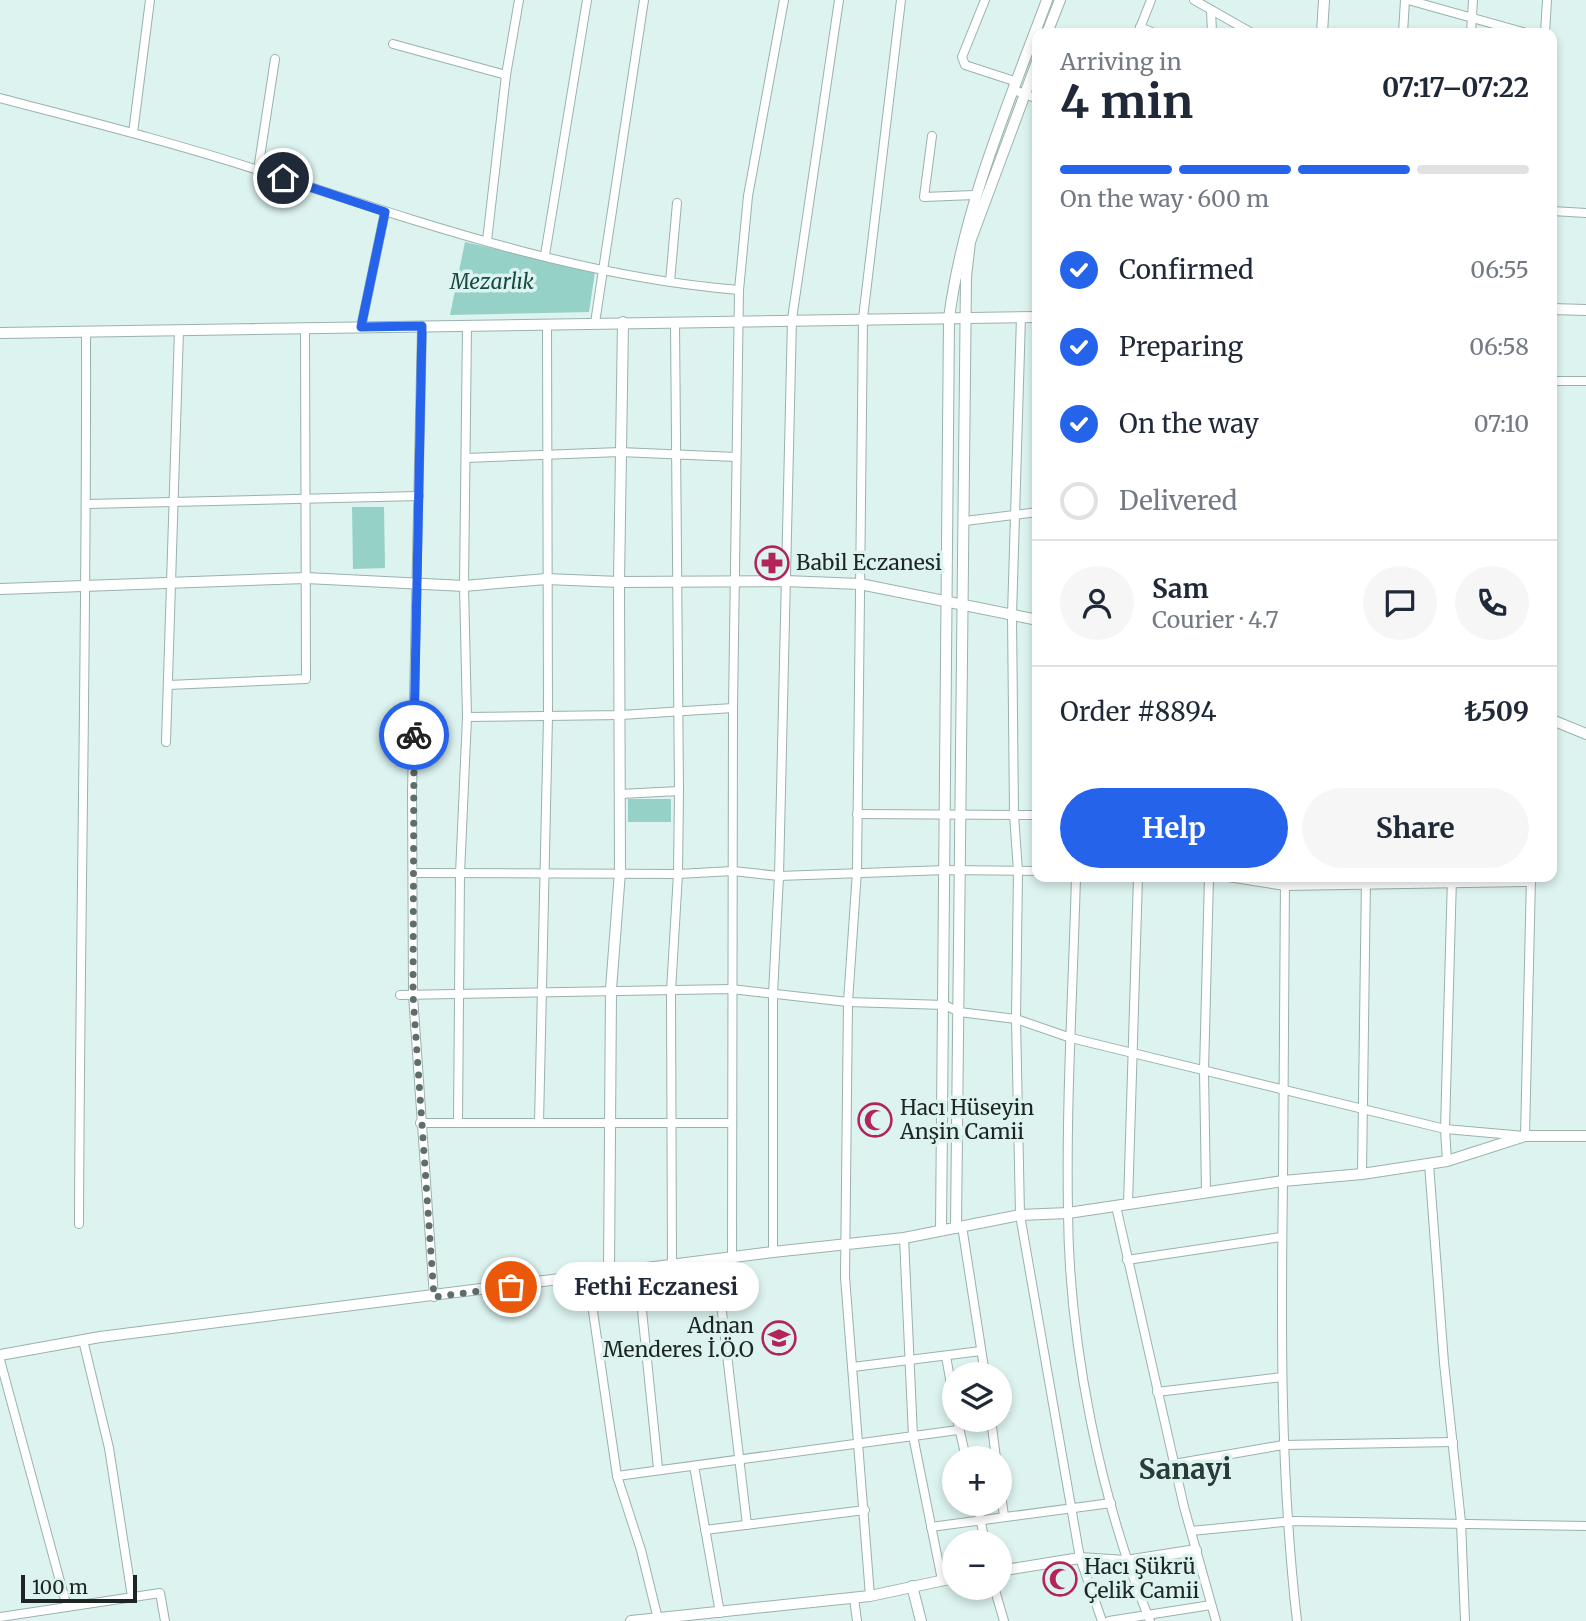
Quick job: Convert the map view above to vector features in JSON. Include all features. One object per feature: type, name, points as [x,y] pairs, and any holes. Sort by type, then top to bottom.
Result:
[{"type":"street","points":[[133,133],[150,0]]},
{"type":"street","points":[[487,242],[506,75],[519,0]]},
{"type":"street","points":[[545,255],[587,0]]},
{"type":"street","points":[[595,323],[644,0]]},
{"type":"street","points":[[732,1259],[733,708],[739,289],[748,196],[784,0]]},
{"type":"street","points":[[773,1252],[773,994],[779,876],[792,319],[839,0]]},
{"type":"street","points":[[870,1596],[860,1441],[845,1276],[848,1002],[857,871],[863,318],[901,0]]},
{"type":"street","points":[[985,0],[962,57],[965,65],[1015,86],[1032,97]]},
{"type":"street","points":[[1037,28],[1047,0]]},
{"type":"street","points":[[1049,28],[1060,0]]},
{"type":"street","points":[[1140,28],[1151,0]]},
{"type":"street","points":[[1194,0],[1243,28]]},
{"type":"street","points":[[1322,28],[1324,0]]},
{"type":"street","points":[[1403,28],[1406,0],[1506,28]]},
{"type":"street","points":[[1471,28],[1473,0]]},
{"type":"street","points":[[1545,28],[1547,0]]},
{"type":"street","points":[[1211,10],[1212,28]]},
{"type":"street","points":[[941,1230],[947,813],[949,318],[956,265],[974,195],[1032,40]]},
{"type":"street","points":[[393,44],[506,75]]},
{"type":"street","points":[[258,170],[275,59]]},
{"type":"street","points":[[983,1362],[959,1227],[958,813],[965,521],[966,318],[970,242],[1032,74]]},
{"type":"street","points":[[0,98],[133,133],[487,242],[670,282],[739,289]]},
{"type":"street","points":[[932,136],[924,197],[974,195]]},
{"type":"street","points":[[670,282],[677,204]]},
{"type":"street","points":[[1557,211],[1586,212]]},
{"type":"street","points":[[361,327],[385,212]]},
{"type":"street","points":[[1557,309],[1586,310]]},
{"type":"street","points":[[0,332],[1032,316]]},
{"type":"street","points":[[1021,317],[1013,615],[1020,1215],[1080,1559],[1102,1621]]},
{"type":"street","points":[[608,1273],[611,989],[620,872],[618,582],[623,321]]},
{"type":"street","points":[[672,1267],[671,991],[678,874],[679,791],[675,322]]},
{"type":"street","points":[[539,1123],[548,716],[547,324]]},
{"type":"street","points":[[422,326],[412,792],[413,995],[434,1297]]},
{"type":"street","points":[[458,1123],[460,873],[467,717],[464,586],[467,326]]},
{"type":"street","points":[[168,685],[306,679],[305,328]]},
{"type":"street","points":[[166,742],[179,330]]},
{"type":"street","points":[[79,1224],[81,857],[87,586],[86,331]]},
{"type":"street","points":[[1557,381],[1586,381]]},
{"type":"street","points":[[466,457],[620,452],[736,457]]},
{"type":"street","points":[[87,504],[305,496],[419,496]]},
{"type":"street","points":[[965,521],[1032,513]]},
{"type":"street","points":[[0,589],[306,578],[464,586],[546,579],[618,582],[785,581],[860,584],[1032,619]]},
{"type":"street","points":[[467,717],[621,715],[733,708]]},
{"type":"street","points":[[1557,722],[1586,733]]},
{"type":"street","points":[[620,794],[679,791]]},
{"type":"street","points":[[857,814],[1032,815]]},
{"type":"street","points":[[414,873],[543,875],[733,871],[779,876],[857,871],[1032,872]]},
{"type":"street","points":[[1076,882],[1068,1213],[1078,1339],[1097,1447],[1111,1503],[1126,1561],[1149,1618]]},
{"type":"street","points":[[1128,1204],[1130,1053],[1138,882]]},
{"type":"street","points":[[1206,1192],[1204,1071],[1209,882]]},
{"type":"street","points":[[1285,882],[1283,1445],[1285,1522],[1297,1621]]},
{"type":"street","points":[[1362,1174],[1365,882]]},
{"type":"street","points":[[1447,1161],[1445,1129],[1452,882]]},
{"type":"street","points":[[1525,1136],[1531,882]]},
{"type":"street","points":[[400,995],[611,989],[731,989],[848,1002],[944,1005],[959,1012],[1016,1019],[1071,1038],[1445,1129],[1525,1136],[1586,1136]]},
{"type":"street","points":[[420,1123],[731,1124]]},
{"type":"street","points":[[67,1607],[0,1358],[83,1340],[672,1267],[773,1252],[846,1246],[904,1238],[1020,1215],[1068,1213],[1283,1181],[1362,1174],[1447,1161],[1525,1136]]},
{"type":"street","points":[[1429,1164],[1461,1522],[1465,1621]]},
{"type":"street","points":[[1116,1206],[1174,1464],[1216,1621]]},
{"type":"street","points":[[1127,1260],[1282,1237]]},
{"type":"street","points":[[631,1621],[870,1596],[942,1580],[913,1436],[904,1238]]},
{"type":"street","points":[[716,1261],[747,1525]]},
{"type":"street","points":[[638,1271],[658,1468]]},
{"type":"street","points":[[589,1277],[617,1476],[641,1550],[658,1619]]},
{"type":"street","points":[[83,1340],[109,1448],[132,1597]]},
{"type":"street","points":[[853,1367],[981,1351]]},
{"type":"street","points":[[946,1356],[947,1362]]},
{"type":"street","points":[[1157,1392],[1282,1377]]},
{"type":"street","points":[[617,1476],[658,1468],[740,1461],[860,1441],[943,1432]]},
{"type":"street","points":[[1174,1464],[1283,1445],[1452,1443]]},
{"type":"street","points":[[694,1466],[720,1612]]},
{"type":"street","points":[[1012,1515],[1111,1503]]},
{"type":"street","points":[[705,1530],[865,1510]]},
{"type":"street","points":[[980,1516],[983,1530]]},
{"type":"street","points":[[931,1527],[1004,1516]]},
{"type":"street","points":[[1191,1531],[1285,1522],[1461,1522],[1586,1526]]},
{"type":"street","points":[[1012,1569],[1080,1559],[1126,1561],[1196,1549]]},
{"type":"street","points":[[912,1586],[921,1621]]},
{"type":"street","points":[[0,1617],[160,1593],[164,1621]]},
{"type":"street","points":[[854,1598],[857,1621]]},
{"type":"street","points":[[998,1600],[1004,1621]]},
{"type":"street","points":[[1109,1621],[1149,1618],[1211,1605]]},
{"type":"green space","name":"Mezarlık","points":[[465,242],[595,272],[589,312],[450,315]]},
{"type":"green space","points":[[352,507],[384,507],[385,568],[353,569]]},
{"type":"green space","points":[[628,799],[671,799],[671,822],[628,822]]},
{"type":"way so far","points":[[414,735],[413,995],[434,1297],[511,1287]]},
{"type":"place","name":"Babil Eczanesi","points":[[772,563]]},
{"type":"place","name":"Hacı Hüseyin Anşin Camii","points":[[875,1120]]},
{"type":"place","name":"Fethi Eczanesi","points":[[511,1287]]},
{"type":"place","name":"Adnan Menderes İ.Ö.O","points":[[779,1338]]},
{"type":"place","name":"Hacı Şükrü Çelik Camii","points":[[1060,1579]]},
{"type":"district","name":"Sanayi","points":[[1185,1469]]},
{"type":"route","points":[[283,178],[385,212],[361,327],[422,326],[414,735]]}]
